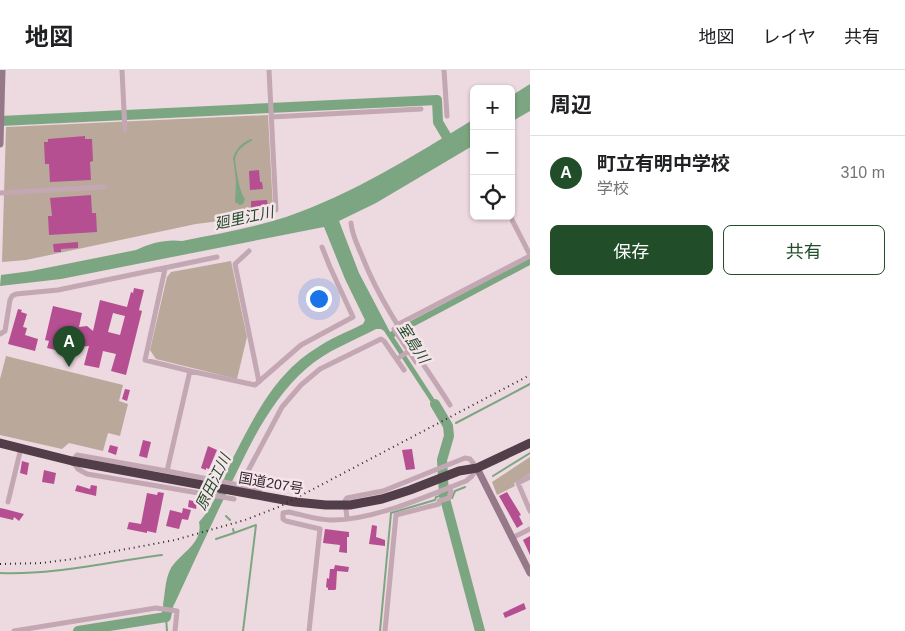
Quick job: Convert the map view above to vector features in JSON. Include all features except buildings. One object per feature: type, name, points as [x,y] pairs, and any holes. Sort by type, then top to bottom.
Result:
[{"type":"highway","name":"国道207号","points":[[0,443],[72,460],[295,502],[350,505],[382,499],[458,471],[477,468],[530,443]]},
{"type":"main road","points":[[0,144],[2,70]]},
{"type":"main road","points":[[477,468],[530,573]]},
{"type":"street","points":[[122,70],[125,131]]},
{"type":"street","points":[[269,70],[276,210]]},
{"type":"street","points":[[444,70],[447,116]]},
{"type":"street","points":[[271,111],[421,109]]},
{"type":"street","points":[[0,193],[104,186]]},
{"type":"street","points":[[396,327],[530,255],[512,220]]},
{"type":"street","points":[[351,224],[366,267],[396,327],[450,405]]},
{"type":"street","points":[[165,269],[145,360],[255,385],[301,345],[353,317],[322,247]]},
{"type":"street","points":[[249,251],[235,264],[259,382]]},
{"type":"street","points":[[0,334],[5,331],[10,300],[16,294],[58,290],[217,257]]},
{"type":"street","points":[[401,335],[416,362]]},
{"type":"street","points":[[250,487],[248,471],[282,407],[301,385],[320,369],[381,339],[404,370]]},
{"type":"street","points":[[397,359],[409,350]]},
{"type":"street","points":[[167,471],[190,370]]},
{"type":"street","points":[[8,502],[21,448]]},
{"type":"street","points":[[234,499],[87,474],[78,469],[72,460],[78,455],[260,489]]},
{"type":"street","points":[[309,631],[320,529],[286,521],[282,516],[286,512],[329,520],[353,519],[386,510],[466,481],[477,468],[470,460],[465,458],[384,491],[347,498],[345,501],[347,518]]},
{"type":"street","points":[[530,477],[518,483],[530,511]]},
{"type":"street","points":[[386,631],[396,515],[439,504],[438,501],[449,498],[451,492],[449,487]]},
{"type":"street","points":[[512,538],[530,529]]},
{"type":"street","points":[[14,631],[156,608],[177,611],[174,631]]},
{"type":"shaded area","points":[[530,84],[530,111],[515,120],[515,93]]},
{"type":"shaded area","points":[[268,115],[273,209],[250,213],[228,220],[196,224],[26,260],[2,262],[6,127]]},
{"type":"shaded area","points":[[470,121],[470,147],[376,203],[339,221],[359,273],[390,332],[530,258],[530,265],[394,337],[444,414],[440,416],[381,329],[376,329],[340,347],[323,356],[307,368],[282,394],[262,424],[215,517],[174,605],[163,605],[170,570],[198,537],[200,530],[199,522],[214,500],[233,458],[267,398],[288,371],[301,359],[326,342],[363,324],[365,320],[345,279],[324,227],[61,279],[0,286],[1,275],[31,271],[136,250],[159,242],[182,241],[286,217],[359,186]]},
{"type":"shaded area","points":[[233,157],[235,157],[240,186],[245,199],[243,204],[240,205],[235,202],[236,181]]},
{"type":"shaded area","points":[[231,261],[247,337],[237,379],[156,359],[150,350],[167,277],[171,272]]},
{"type":"shaded area","points":[[6,356],[123,385],[119,401],[128,404],[120,436],[108,433],[103,451],[69,443],[62,449],[0,435],[0,379]]},
{"type":"shaded area","points":[[530,457],[530,474],[514,483],[515,486],[497,495],[492,482]]},
{"type":"waterway","points":[[0,121],[437,100],[438,122],[451,144]]},
{"type":"waterway","points":[[234,159],[240,147],[251,140]]},
{"type":"waterway","points":[[456,423],[530,384]]},
{"type":"waterway","name":"室島川","points":[[435,404],[448,426],[449,436],[442,460],[444,495],[480,631]]},
{"type":"waterway","points":[[493,476],[530,453]]},
{"type":"waterway","points":[[452,498],[455,491],[465,487]]},
{"type":"waterway","name":"室島川","points":[[380,631],[391,513],[435,500],[436,497],[444,495]]},
{"type":"waterway","points":[[226,516],[230,520]]},
{"type":"waterway","points":[[233,529],[234,533],[256,525],[243,631]]},
{"type":"waterway","points":[[216,539],[234,533]]},
{"type":"waterway","points":[[0,573],[61,570],[162,555]]},
{"type":"waterway","name":"原田江川","points":[[78,631],[166,617],[171,593]]},
{"type":"waterway","points":[[166,617],[167,631]]},
{"type":"railway","points":[[0,564],[42,563],[73,559],[175,540],[245,520],[281,506],[530,375]]},
{"type":"place","name":"町立有明中学校","points":[[69,367]]},
{"type":"water label","name":"廻里江川","points":[[244,218]]}]
